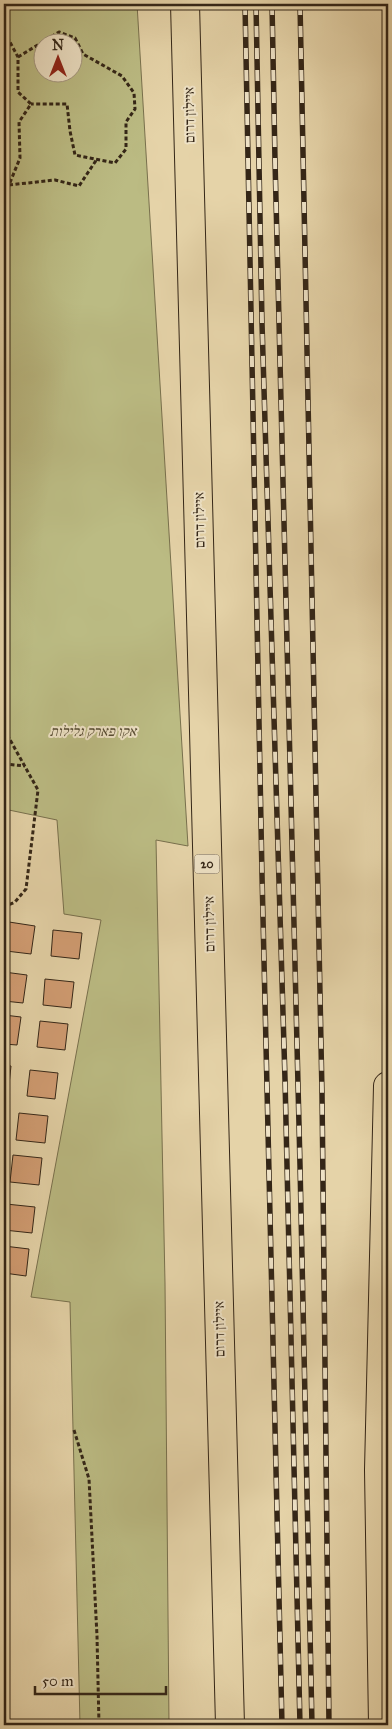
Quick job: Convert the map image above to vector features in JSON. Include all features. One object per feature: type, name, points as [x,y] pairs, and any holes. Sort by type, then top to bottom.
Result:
[{"type":"highway","name":"איילון דרום","points":[[185,4],[230,1725]]},
{"type":"highway","points":[[384,1725],[379,1470],[388,1086]]},
{"type":"path","points":[[4,32],[18,57],[18,92],[31,104],[67,104],[75,154],[115,163],[126,149],[126,122],[135,109],[134,93],[122,76],[83,54],[75,38],[59,32],[18,57]]},
{"type":"path","points":[[9,185],[20,158],[19,122],[31,104]]},
{"type":"path","points":[[4,186],[55,180],[80,186],[97,159]]},
{"type":"path","points":[[4,729],[38,790],[26,889],[16,902],[4,907]]},
{"type":"path","points":[[4,764],[25,766]]},
{"type":"path","points":[[74,1430],[89,1479],[97,1636],[99,1725]]},
{"type":"green space","name":"אקו פארק גלילות","points":[[4,4],[137,4],[188,846],[156,840],[165,1283],[169,1725],[80,1725],[70,1302],[31,1297],[101,920],[64,914],[57,820],[4,809]]},
{"type":"building","points":[[9,922],[35,926],[31,954],[6,951]]},
{"type":"building","points":[[53,930],[82,933],[79,959],[51,956]]},
{"type":"building","points":[[4,972],[27,975],[23,1003],[4,1001]]},
{"type":"building","points":[[45,979],[74,982],[71,1008],[43,1005]]},
{"type":"building","points":[[4,1015],[21,1017],[17,1045],[4,1044]]},
{"type":"building","points":[[40,1021],[68,1024],[65,1050],[37,1047]]},
{"type":"building","points":[[4,1065],[11,1066],[8,1094],[4,1094]]},
{"type":"building","points":[[30,1070],[58,1073],[55,1099],[27,1096]]},
{"type":"building","points":[[19,1113],[48,1116],[45,1143],[16,1140]]},
{"type":"building","points":[[13,1155],[42,1158],[39,1185],[10,1182]]},
{"type":"building","points":[[6,1204],[35,1207],[32,1233],[4,1230]]},
{"type":"building","points":[[4,1246],[29,1249],[26,1276],[4,1273]]},
{"type":"railway","points":[[245,4],[262,875],[282,1725]]},
{"type":"railway","points":[[256,4],[262,323],[285,1079],[300,1725]]},
{"type":"railway","points":[[272,4],[312,1725]]},
{"type":"railway","points":[[300,4],[322,1093],[329,1725]]}]
